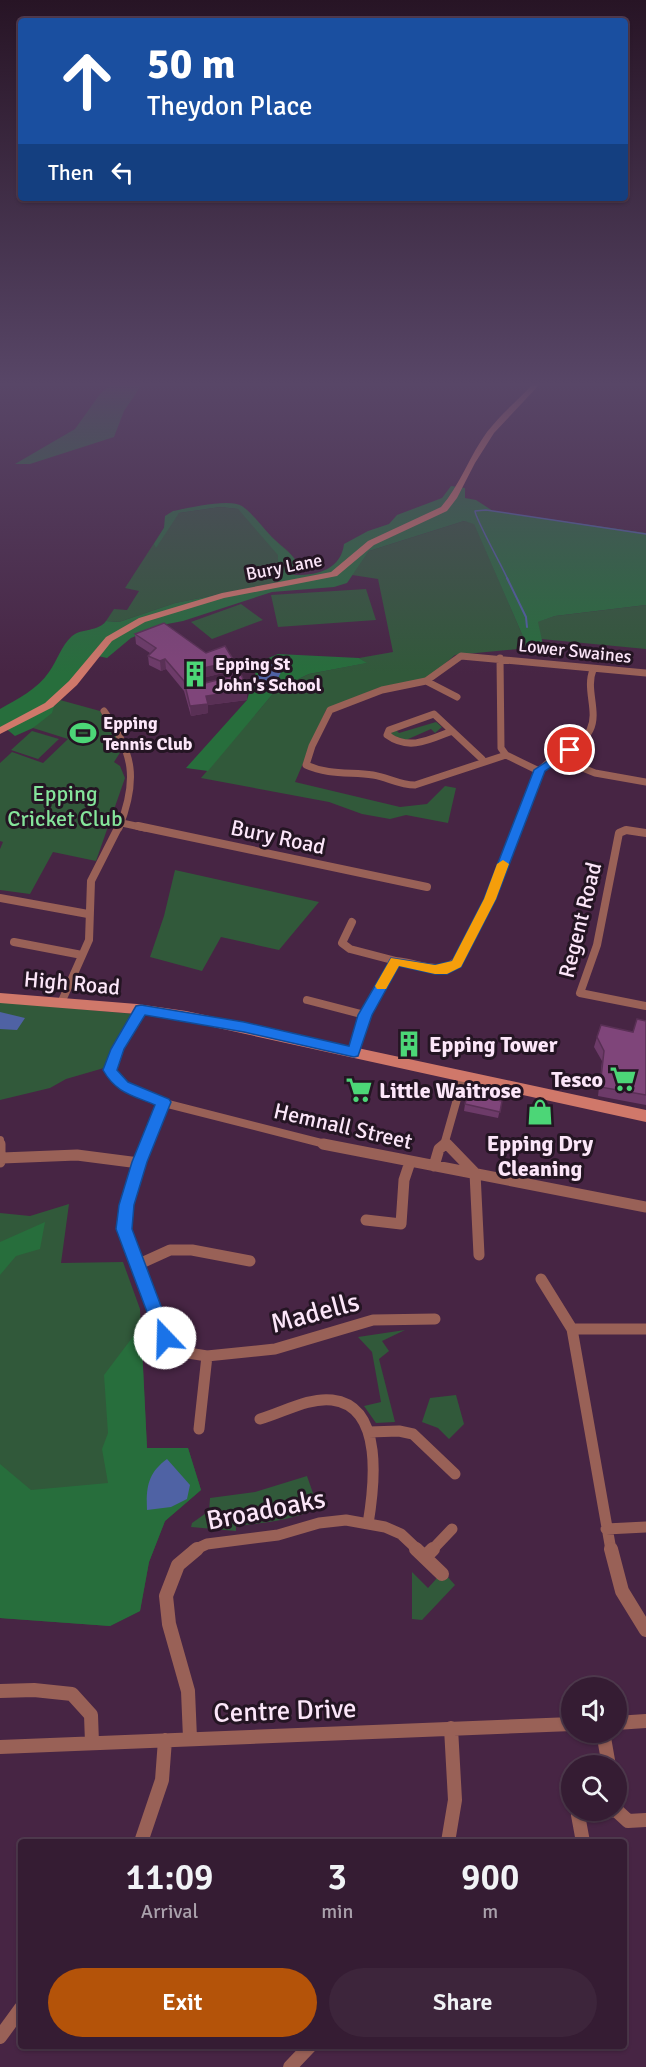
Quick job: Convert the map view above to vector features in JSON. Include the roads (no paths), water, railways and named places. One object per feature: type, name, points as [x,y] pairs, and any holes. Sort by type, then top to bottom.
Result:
[{"type":"main road","name":"Bury Lane","points":[[0,731],[49,705],[73,683],[109,639],[133,625],[160,613],[222,596],[334,574],[371,543],[444,509],[462,480]]},
{"type":"main road","name":"High Road","points":[[0,998],[141,1010],[244,1027],[463,1078],[646,1116]]},
{"type":"street","name":"Lower Swaines","points":[[426,681],[455,657],[500,658],[646,673]]},
{"type":"street","points":[[500,658],[501,748],[506,755],[540,771]]},
{"type":"street","points":[[352,922],[342,943],[350,949],[435,970],[447,969],[457,964],[490,899],[540,771],[582,742],[591,726],[589,679],[593,669]]},
{"type":"street","points":[[457,697],[426,681],[382,690],[330,710],[316,742],[306,754],[306,765],[321,773],[376,775],[399,785],[422,783],[482,759],[506,755]]},
{"type":"street","points":[[61,1003],[89,939],[88,914],[91,878],[122,823],[133,771],[130,752],[104,711]]},
{"type":"street","points":[[452,731],[406,746],[397,744],[387,735],[389,730],[434,714],[482,759]]},
{"type":"street","points":[[558,758],[595,773],[646,782]]},
{"type":"street","name":"Bury Road","points":[[122,823],[427,887]]},
{"type":"street","name":"Regent Road","points":[[646,833],[626,830],[619,832],[597,945],[580,993],[646,1006]]},
{"type":"street","points":[[0,898],[88,914]]},
{"type":"street","points":[[14,942],[82,955]]},
{"type":"street","points":[[354,1052],[365,1015],[396,961]]},
{"type":"street","points":[[307,1000],[365,1015]]},
{"type":"street","name":"Hemnall Street","points":[[141,1010],[117,1049],[110,1070],[123,1086],[164,1102],[329,1145],[646,1207]]},
{"type":"street","points":[[434,1166],[439,1149],[446,1143],[463,1078]]},
{"type":"street","name":"Madells","points":[[164,1102],[139,1162],[127,1205],[124,1229],[165,1338],[182,1352],[207,1356],[275,1349],[373,1320],[435,1319]]},
{"type":"street","points":[[0,1140],[1,1160],[77,1155],[139,1162]]},
{"type":"street","points":[[446,1143],[475,1173],[480,1255]]},
{"type":"street","points":[[366,1220],[401,1224],[404,1180],[410,1162]]},
{"type":"street","points":[[137,1265],[170,1250],[192,1250],[250,1261]]},
{"type":"street","points":[[541,1279],[572,1329],[606,1529],[622,1591],[646,1630]]},
{"type":"street","points":[[572,1329],[646,1329]]},
{"type":"street","points":[[199,1429],[207,1356]]},
{"type":"street","points":[[260,1419],[333,1400],[358,1412],[369,1432],[373,1479],[368,1524]]},
{"type":"street","points":[[369,1432],[399,1431],[413,1434],[455,1474]]},
{"type":"street","name":"Broadoaks","points":[[190,1738],[187,1714],[188,1691],[166,1606],[171,1576],[185,1557],[207,1544],[286,1534],[319,1523],[346,1520],[401,1534],[442,1574]]},
{"type":"street","points":[[606,1529],[646,1527]]},
{"type":"street","points":[[426,1556],[452,1529]]},
{"type":"street","points":[[0,1691],[34,1689],[72,1694],[91,1715],[92,1743]]},
{"type":"street","points":[[627,1722],[646,1721]]},
{"type":"street","name":"Centre Drive","points":[[0,1747],[561,1724]]},
{"type":"street","points":[[449,1839],[455,1822],[457,1805],[451,1728]]},
{"type":"street","points":[[142,1839],[162,1780],[165,1740]]},
{"type":"street","points":[[627,1820],[646,1820]]},
{"type":"street","points":[[579,1821],[582,1839]]},
{"type":"street","points":[[0,2037],[18,2012]]},
{"type":"street","points":[[290,2067],[307,2049]]},
{"type":"water","points":[[275,659],[280,660],[280,664],[288,664],[285,667],[288,668],[282,670],[275,684],[261,688],[254,684],[261,670]]},
{"type":"water","points":[[0,1012],[25,1018],[17,1030],[0,1029]]},
{"type":"water","points":[[167,1459],[190,1485],[187,1499],[171,1507],[147,1510],[147,1494],[152,1475]]},
{"type":"waterway","points":[[507,579],[475,511],[486,510],[646,534]]},
{"type":"waterway","points":[[507,579],[526,617],[527,627]]},
{"type":"place","name":"Epping St John's School","points":[[195,674]]},
{"type":"place","name":"Epping Tennis Club","points":[[83,733]]},
{"type":"place","name":"Epping Tower","points":[[409,1044]]},
{"type":"place","name":"Tesco","points":[[623,1079]]},
{"type":"place","name":"Little Waitrose","points":[[359,1090]]},
{"type":"place","name":"Epping Dry Cleaning","points":[[540,1112]]},
{"type":"park label","name":"Epping Cricket Club","points":[[65,806]]}]
